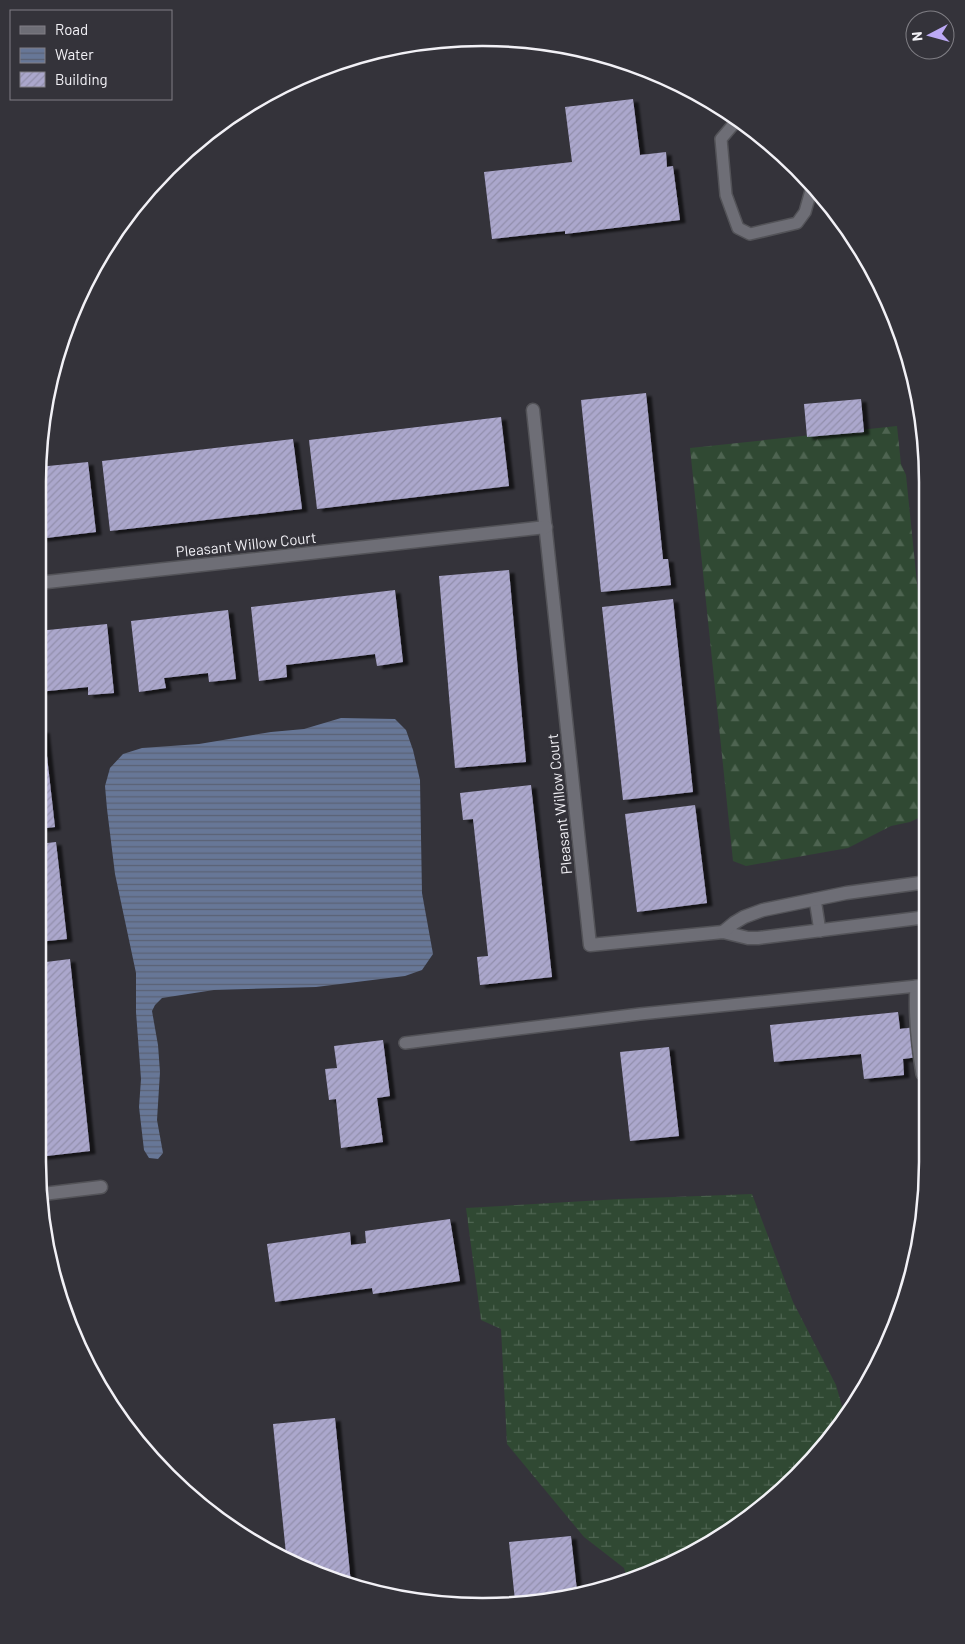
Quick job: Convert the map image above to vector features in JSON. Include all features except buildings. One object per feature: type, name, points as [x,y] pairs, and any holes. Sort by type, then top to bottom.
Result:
[{"type":"street","name":"Pleasant Willow Court","points":[[533,410],[590,945],[723,932],[748,938],[919,919]]},
{"type":"street","name":"Pleasant Willow Court","points":[[46,582],[546,527]]},
{"type":"street","name":"Pleasant Willow Court","points":[[723,932],[734,923],[755,913],[846,893],[919,883]]},
{"type":"street","points":[[47,1193],[101,1187]]},
{"type":"lane","points":[[733,125],[721,139],[726,195],[738,228],[750,234],[796,223],[805,212],[810,195]]},
{"type":"lane","points":[[815,899],[820,931]]},
{"type":"lane","points":[[405,1044],[640,1014],[919,986]]},
{"type":"lane","points":[[919,998],[915,1022],[919,1058]]},
{"type":"green space","points":[[897,426],[901,464],[906,475],[919,603],[919,818],[910,822],[891,826],[848,848],[746,866],[733,861],[690,448]]},
{"type":"green space","points":[[752,1194],[793,1302],[836,1385],[842,1408],[829,1427],[791,1470],[748,1508],[701,1539],[675,1553],[626,1574],[624,1568],[584,1537],[507,1444],[501,1329],[481,1320],[466,1208]]},
{"type":"water","points":[[341,718],[395,719],[406,730],[420,780],[422,893],[433,954],[422,970],[405,976],[316,987],[214,990],[162,998],[152,1011],[158,1045],[160,1072],[157,1120],[163,1153],[158,1159],[149,1158],[144,1150],[139,1107],[141,1079],[136,1012],[136,973],[115,874],[107,809],[105,786],[110,768],[123,754],[142,748],[199,744],[271,732],[304,729]]}]
